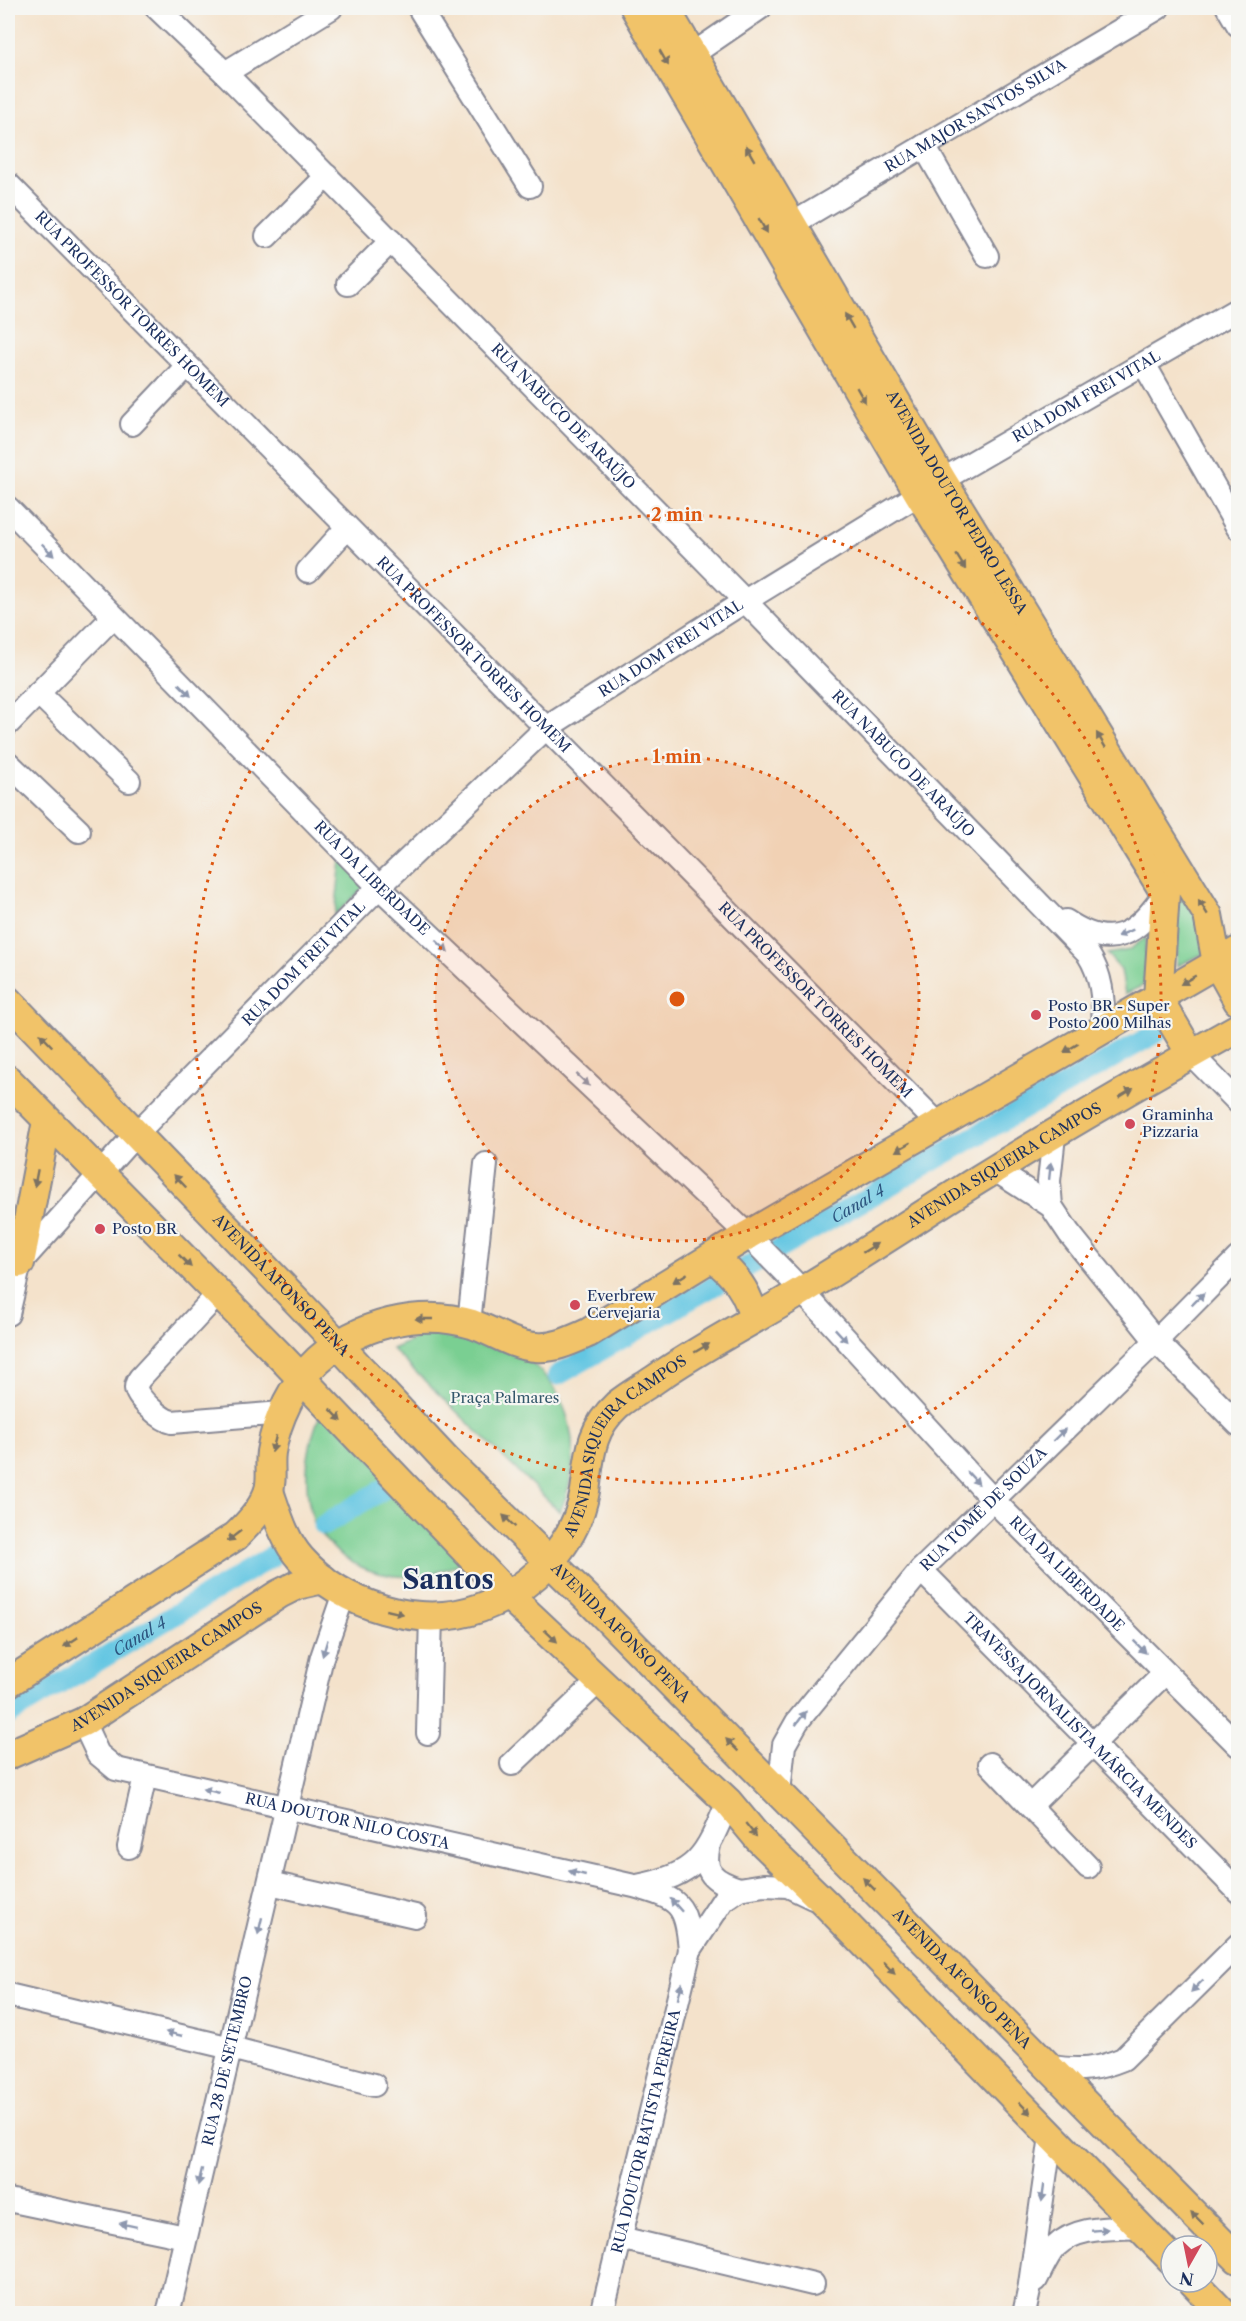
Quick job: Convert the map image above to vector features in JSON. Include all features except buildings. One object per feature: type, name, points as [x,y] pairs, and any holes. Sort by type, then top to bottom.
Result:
[{"type":"main road","name":"AVENIDA DOUTOR PEDRO LESSA","points":[[635,8],[931,487],[1208,915],[1230,973]]},
{"type":"main road","name":"AVENIDA DOUTOR PEDRO LESSA","points":[[665,8],[792,225],[931,487],[1165,893]]},
{"type":"main road","points":[[1165,893],[1161,1003],[1189,1051]]},
{"type":"main road","points":[[326,1580],[301,1559],[289,1542],[272,1501],[271,1451],[282,1413],[302,1379],[317,1361],[338,1344],[362,1331],[415,1318],[469,1323],[495,1332],[519,1345],[537,1348],[570,1341],[720,1264],[939,1125],[1104,1028],[1230,973]]},
{"type":"main road","name":"AVENIDA AFONSO PENA","points":[[13,1010],[338,1344],[446,1460],[551,1562],[1239,2259]]},
{"type":"main road","name":"AVENIDA SIQUEIRA CAMPOS","points":[[8,1755],[83,1722],[279,1594],[297,1585],[326,1580],[375,1607],[409,1615],[443,1616],[477,1609],[509,1596],[551,1562],[572,1530],[585,1495],[589,1458],[595,1432],[617,1406],[752,1311],[1054,1136],[1189,1051],[1239,1028]]},
{"type":"main road","points":[[8,1080],[302,1379],[509,1596],[728,1802],[758,1838],[826,1904],[1159,2246]]},
{"type":"main road","points":[[20,1263],[47,1121]]},
{"type":"main road","points":[[720,1264],[752,1311]]},
{"type":"main road","points":[[8,1683],[236,1536],[272,1501]]},
{"type":"main road","points":[[1206,2294],[1224,2313]]},
{"type":"street","name":"RUA NABUCO DE ARAÚJO","points":[[157,8],[225,73],[391,241],[1088,954],[1101,980],[1104,1028]]},
{"type":"street","points":[[225,73],[331,8]]},
{"type":"street","points":[[419,8],[530,186]]},
{"type":"street","points":[[693,54],[760,8]]},
{"type":"street","name":"RUA MAJOR SANTOS SILVA","points":[[792,225],[1158,8]]},
{"type":"street","points":[[924,146],[987,256]]},
{"type":"street","points":[[267,236],[327,176]]},
{"type":"street","name":"RUA PROFESSOR TORRES HOMEM","points":[[8,184],[939,1125]]},
{"type":"street","points":[[348,284],[391,241]]},
{"type":"street","name":"RUA DOM FREI VITAL","points":[[20,1263],[180,1088],[379,887],[546,728],[745,601],[931,487],[1239,309]]},
{"type":"street","points":[[1144,364],[1239,528]]},
{"type":"street","points":[[132,424],[188,366]]},
{"type":"street","name":"RUA DA LIBERDADE","points":[[8,508],[379,887],[754,1242],[993,1500],[1239,1745]]},
{"type":"street","points":[[308,571],[347,528]]},
{"type":"street","points":[[8,724],[113,617]]},
{"type":"street","points":[[38,693],[129,782]]},
{"type":"street","points":[[8,763],[79,831]]},
{"type":"street","points":[[1044,907],[1069,924],[1094,936],[1110,938],[1130,933],[1143,922],[1165,893]]},
{"type":"street","points":[[1189,1051],[1239,1102]]},
{"type":"street","points":[[1051,1206],[1049,1181],[1054,1136]]},
{"type":"street","points":[[469,1323],[486,1164]]},
{"type":"street","points":[[996,1170],[1051,1206],[1069,1233],[1156,1341],[1239,1424]]},
{"type":"street","name":"RUA TOMÉ DE SOUZA","points":[[779,1793],[784,1745],[797,1722],[921,1570],[1239,1258]]},
{"type":"street","points":[[8,1314],[20,1263]]},
{"type":"street","points":[[218,1294],[140,1378],[137,1385],[138,1392],[158,1415],[172,1422],[282,1413]]},
{"type":"street","name":"TRAVESSA JORNALISTA MÁRCIA MENDES","points":[[921,1570],[1239,1892]]},
{"type":"street","name":"RUA 28 DE SETEMBRO","points":[[168,2313],[322,1657],[326,1580]]},
{"type":"street","points":[[428,1733],[431,1615]]},
{"type":"street","points":[[1030,1806],[1165,1672]]},
{"type":"street","points":[[512,1764],[599,1681]]},
{"type":"street","name":"RUA DOUTOR NILO COSTA","points":[[83,1722],[99,1754],[116,1769],[634,1886]]},
{"type":"street","points":[[990,1764],[1088,1867]]},
{"type":"street","points":[[129,1847],[145,1776]]},
{"type":"street","points":[[728,1802],[709,1845],[706,1858],[712,1875],[723,1884],[739,1890],[764,1885],[788,1886],[826,1904]]},
{"type":"street","points":[[634,1886],[678,1875],[694,1864],[709,1845]]},
{"type":"street","points":[[270,1883],[415,1916]]},
{"type":"street","name":"RUA DOUTOR BATISTA PEREIRA","points":[[602,2313],[690,1950],[688,1923],[673,1899],[634,1886]]},
{"type":"street","name":"RUA DOUTOR BATISTA PEREIRA","points":[[690,1950],[723,1900],[739,1890]]},
{"type":"street","points":[[1051,2067],[1080,2071],[1123,2060],[1239,1945]]},
{"type":"street","points":[[8,1995],[374,2085]]},
{"type":"street","points":[[1024,2313],[1051,2136]]},
{"type":"street","points":[[8,2200],[185,2237]]},
{"type":"street","points":[[1029,2291],[1055,2248],[1074,2234],[1104,2229],[1141,2227]]},
{"type":"street","points":[[620,2238],[813,2284]]},
{"type":"green space","points":[[341,859],[366,885],[335,915]]},
{"type":"green space","points":[[1178,890],[1200,922],[1205,953],[1177,966]]},
{"type":"green space","points":[[1146,937],[1144,985],[1125,994],[1121,970],[1107,954],[1129,950]]},
{"type":"green space","name":"Praça Palmares","points":[[439,1334],[470,1338],[512,1350],[538,1368],[552,1385],[563,1404],[570,1425],[573,1446],[568,1490],[560,1512],[392,1349],[419,1337]]},
{"type":"green space","points":[[323,1408],[390,1480],[315,1526],[308,1496],[307,1466],[312,1437]]},
{"type":"green space","points":[[398,1490],[467,1559],[429,1574],[390,1575],[371,1571],[353,1563],[322,1536]]},
{"type":"waterway","name":"Canal 4","points":[[558,1375],[1156,1033]]},
{"type":"waterway","name":"Canal 4","points":[[324,1525],[387,1487]]},
{"type":"waterway","name":"Canal 4","points":[[8,1715],[271,1557]]},
{"type":"place","name":"Posto BR - Super Posto 200 Milhas","points":[[1036,1015]]},
{"type":"place","name":"Graminha Pizzaria","points":[[1130,1124]]},
{"type":"place","name":"Posto BR","points":[[100,1229]]},
{"type":"place","name":"Everbrew Cervejaria","points":[[575,1305]]},
{"type":"district","name":"Santos","points":[[448,1580]]}]
